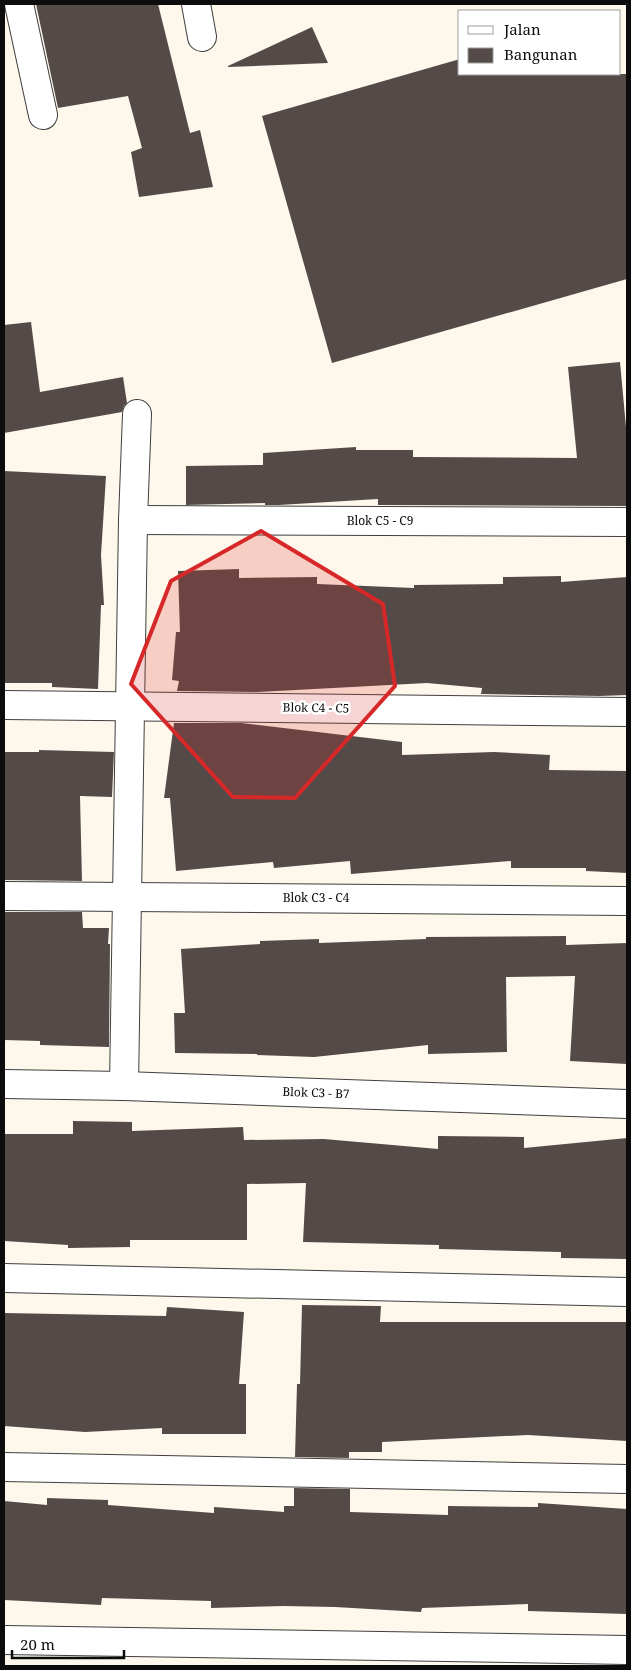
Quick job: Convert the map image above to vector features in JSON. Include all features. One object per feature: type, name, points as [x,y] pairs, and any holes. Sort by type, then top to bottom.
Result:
[{"type":"street","points":[[18,4],[43,115]]},
{"type":"street","points":[[196,4],[202,37]]},
{"type":"street","points":[[124,1086],[133,520],[137,414]]},
{"type":"street","name":"Blok C5 - C9","points":[[133,520],[627,522]]},
{"type":"street","name":"Blok C4 - C5","points":[[4,705],[627,712]]},
{"type":"street","name":"Blok C3 - C4","points":[[4,896],[627,901]]},
{"type":"street","name":"Blok C3 - B7","points":[[4,1084],[124,1086],[627,1104]]},
{"type":"street","points":[[4,1278],[627,1292]]},
{"type":"street","points":[[4,1468],[627,1479]]},
{"type":"street","points":[[4,1640],[627,1650]]},
{"type":"highlighted area","points":[[261,531],[383,604],[395,686],[295,798],[233,797],[131,684],[171,581]]},
{"type":"building","points":[[36,4],[158,4],[190,133],[200,130],[213,187],[139,197],[131,152],[142,148],[128,96],[58,108]]},
{"type":"building","points":[[312,27],[328,63],[228,67],[228,66]]},
{"type":"building","points":[[458,60],[458,75],[627,74],[627,279],[332,363],[262,116]]},
{"type":"building","points":[[31,322],[40,392],[123,377],[127,403],[122,412],[4,433],[4,325]]},
{"type":"building","points":[[620,362],[627,438],[627,506],[378,505],[378,499],[279,505],[265,505],[265,503],[186,505],[186,466],[263,465],[263,453],[356,447],[356,450],[413,450],[413,457],[577,458],[568,367]]},
{"type":"building","points":[[4,471],[106,476],[101,555],[104,605],[101,605],[98,689],[52,687],[52,683],[4,683]]},
{"type":"building","points":[[239,569],[239,578],[317,577],[317,584],[414,588],[414,585],[503,584],[503,577],[561,576],[561,582],[627,577],[627,695],[481,694],[482,688],[427,683],[258,692],[177,691],[179,681],[172,680],[176,632],[180,632],[178,571]]},
{"type":"building","points":[[174,723],[241,723],[402,742],[402,755],[494,752],[550,755],[549,770],[627,771],[627,873],[586,871],[586,868],[511,868],[511,861],[351,874],[350,861],[274,868],[273,862],[176,871],[170,798],[164,798]]},
{"type":"building","points":[[39,750],[114,752],[112,797],[80,796],[82,881],[4,880],[4,752],[39,752]]},
{"type":"building","points":[[4,912],[82,912],[83,928],[109,928],[109,1047],[40,1045],[40,1041],[4,1040]]},
{"type":"building","points":[[566,936],[566,945],[627,943],[627,1064],[570,1061],[575,976],[506,977],[507,1052],[428,1054],[428,1045],[314,1057],[175,1053],[174,1013],[185,1013],[181,949],[260,944],[260,941],[319,939],[319,943],[426,939],[426,937]]},
{"type":"building","points":[[73,1121],[132,1122],[132,1131],[243,1127],[244,1140],[324,1139],[438,1149],[438,1136],[524,1137],[524,1148],[627,1138],[627,1259],[561,1258],[561,1252],[439,1249],[439,1245],[303,1242],[306,1183],[247,1184],[247,1240],[130,1240],[130,1247],[68,1248],[68,1245],[4,1241],[4,1134],[73,1134]]},
{"type":"building","points":[[302,1305],[381,1306],[380,1322],[627,1322],[627,1441],[528,1435],[382,1442],[382,1452],[349,1452],[349,1458],[295,1457],[297,1384],[300,1384]]},
{"type":"building","points":[[167,1307],[244,1312],[239,1384],[246,1384],[246,1434],[162,1434],[162,1428],[85,1432],[4,1426],[4,1313],[166,1316]]},
{"type":"building","points":[[294,1488],[350,1489],[350,1512],[448,1515],[448,1506],[538,1507],[538,1503],[627,1509],[627,1614],[528,1611],[528,1604],[422,1608],[421,1612],[284,1606],[211,1608],[211,1601],[102,1598],[101,1605],[4,1600],[4,1501],[47,1505],[47,1498],[108,1500],[108,1505],[214,1513],[214,1507],[284,1512],[284,1506],[294,1506]]}]
